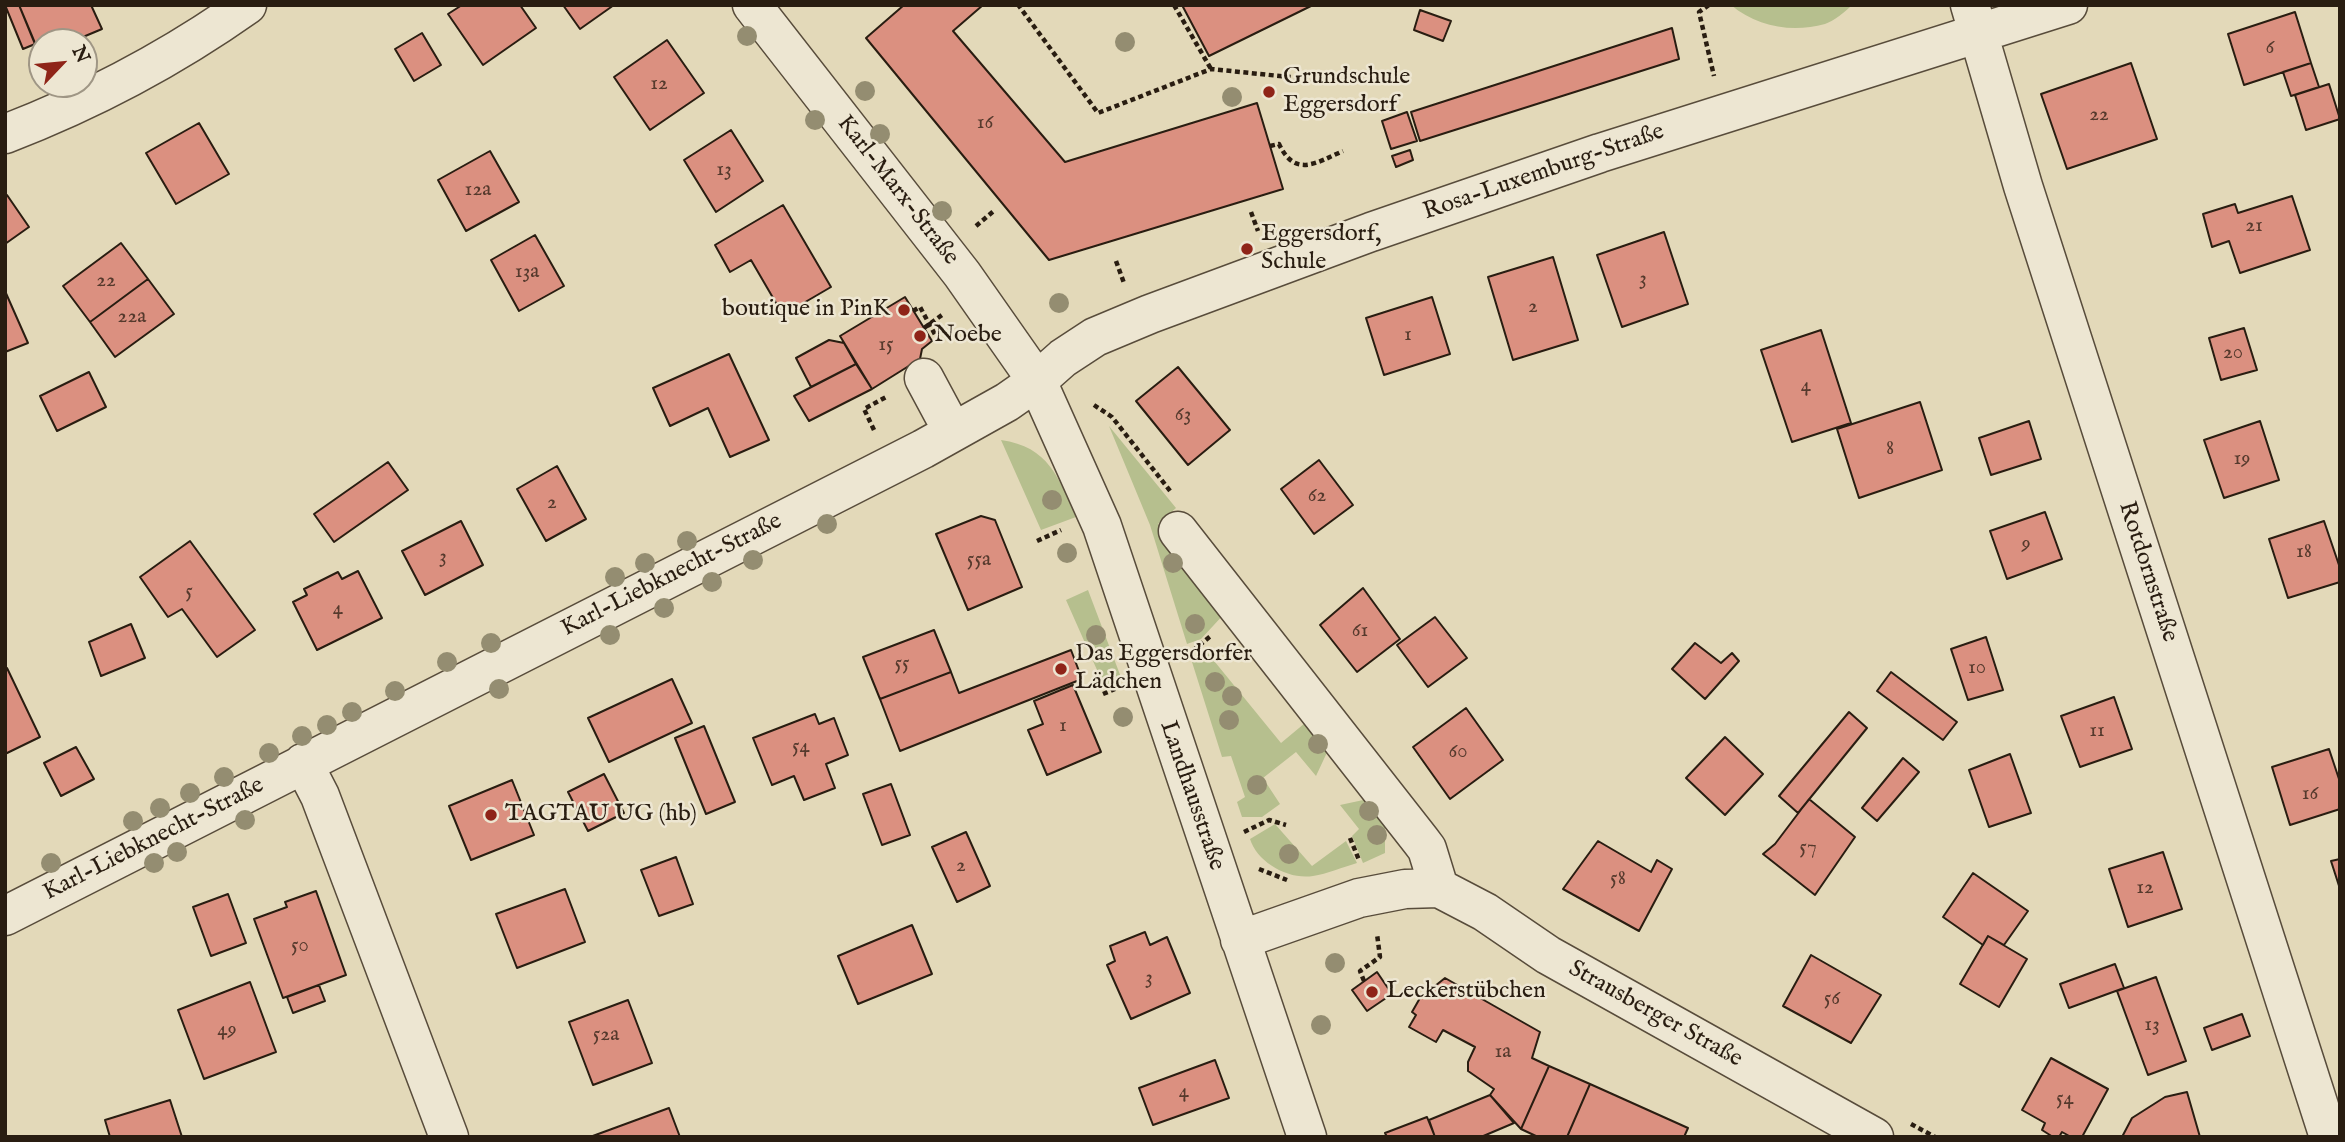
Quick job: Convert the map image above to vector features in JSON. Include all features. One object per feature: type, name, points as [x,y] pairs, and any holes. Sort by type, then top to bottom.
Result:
[{"type":"street","points":[[5,134],[97,95],[208,32],[247,5]]},
{"type":"street","name":"Karl-Marx-Straße","points":[[752,5],[962,274],[1037,381]]},
{"type":"street","name":"Rosa-Luxemburg-Straße","points":[[1037,381],[1063,358],[1095,337],[1185,300],[1371,232],[1973,19],[2068,5]]},
{"type":"street","name":"Rotdornstraße","points":[[1973,19],[2023,187],[2329,1137]]},
{"type":"street","points":[[924,378],[953,432]]},
{"type":"street","name":"Karl-Liebknecht-Straße","points":[[5,916],[953,432],[1007,402],[1037,381]]},
{"type":"street","name":"Landhausstraße","points":[[1037,381],[1102,526],[1307,1137]]},
{"type":"street","points":[[1178,531],[1427,849],[1439,888]]},
{"type":"street","points":[[303,763],[320,796],[449,1137]]},
{"type":"street","name":"Strausberger Straße","points":[[1241,940],[1359,898],[1405,889],[1439,888],[1485,912],[1548,955],[1874,1137]]},
{"type":"path","points":[[1021,5],[1019,6],[1098,113],[1211,69],[1329,81]]},
{"type":"path","points":[[1174,5],[1211,69]]},
{"type":"path","points":[[1709,5],[1699,12],[1714,77]]},
{"type":"path","points":[[1270,146],[1279,144],[1292,163],[1305,165],[1343,151]]},
{"type":"path","points":[[970,232],[995,210]]},
{"type":"path","points":[[924,328],[948,310]]},
{"type":"path","points":[[876,433],[864,409],[892,394],[888,388]]},
{"type":"path","points":[[1241,834],[1269,820],[1286,825]]},
{"type":"path","points":[[1350,838],[1362,867]]},
{"type":"path","points":[[1364,981],[1360,971],[1380,957],[1375,926]]},
{"type":"green space","points":[[1731,5],[1852,5],[1828,23],[1813,27],[1788,28],[1752,19]]},
{"type":"green space","points":[[1109,426],[1176,508],[1158,524],[1225,613],[1201,639],[1187,644],[1150,525]]},
{"type":"green space","points":[[1001,440],[1030,449],[1050,466],[1076,517],[1041,530]]},
{"type":"green space","points":[[1088,590],[1122,680],[1105,688],[1066,600]]},
{"type":"green space","points":[[1206,651],[1281,743],[1305,723],[1330,746],[1316,776],[1296,752],[1263,778],[1280,804],[1262,817],[1242,817],[1237,802],[1245,797],[1231,756],[1222,757],[1192,662]]},
{"type":"green space","points":[[1368,799],[1385,818],[1385,853],[1363,863],[1352,836],[1359,829],[1340,805]]},
{"type":"green space","points":[[1275,824],[1312,866],[1346,841],[1357,863],[1303,877],[1275,868],[1259,855],[1250,839]]},
{"type":"building","points":[[5,5],[19,5],[28,28],[28,47],[23,49]]},
{"type":"building","points":[[19,5],[91,5],[102,29],[98,31],[98,28],[29,28]]},
{"type":"building","points":[[462,5],[520,5],[536,28],[483,65],[448,14]]},
{"type":"building","points":[[563,5],[614,5],[580,29]]},
{"type":"building","points":[[904,5],[983,5],[953,31],[1065,162],[1257,103],[1283,189],[1049,260],[866,38]]},
{"type":"building","points":[[1182,5],[1313,5],[1209,56]]},
{"type":"building","points":[[1420,10],[1451,21],[1443,41],[1414,30]]},
{"type":"building","points":[[2295,12],[2311,63],[2244,85],[2228,34]]},
{"type":"building","points":[[1672,28],[1679,59],[1420,141],[1411,112]]},
{"type":"building","points":[[422,33],[441,65],[414,81],[395,49]]},
{"type":"building","points":[[667,40],[704,93],[650,130],[614,77]]},
{"type":"building","points":[[2131,63],[2157,139],[2067,169],[2041,94]]},
{"type":"building","points":[[2311,63],[2319,87],[2291,96],[2283,72]]},
{"type":"building","points":[[2329,84],[2340,119],[2306,130],[2295,95]]},
{"type":"building","points":[[1407,112],[1417,141],[1391,149],[1382,121]]},
{"type":"building","points":[[199,123],[229,174],[176,204],[146,153]]},
{"type":"building","points":[[731,130],[763,181],[716,212],[684,160]]},
{"type":"building","points":[[1410,150],[1413,160],[1396,167],[1392,156]]},
{"type":"building","points":[[490,151],[519,202],[466,231],[438,180]]},
{"type":"building","points":[[7,195],[29,227],[5,244],[5,196]]},
{"type":"building","points":[[2292,196],[2310,250],[2240,273],[2229,241],[2212,247],[2203,214],[2235,204],[2238,213]]},
{"type":"building","points":[[783,205],[831,287],[783,315],[751,260],[730,272],[715,245]]},
{"type":"building","points":[[1664,232],[1688,304],[1622,327],[1597,255]]},
{"type":"building","points":[[535,235],[564,286],[519,311],[491,260]]},
{"type":"building","points":[[121,243],[148,279],[90,322],[63,286]]},
{"type":"building","points":[[1553,257],[1578,340],[1513,360],[1488,277]]},
{"type":"building","points":[[148,279],[174,314],[115,357],[90,322]]},
{"type":"building","points":[[5,291],[28,343],[5,352]]},
{"type":"building","points":[[905,297],[932,341],[922,349],[920,359],[872,389],[840,336]]},
{"type":"building","points":[[1432,297],[1450,354],[1384,375],[1366,318]]},
{"type":"building","points":[[2244,328],[2257,370],[2221,380],[2209,338]]},
{"type":"building","points":[[1821,330],[1851,423],[1792,442],[1761,350]]},
{"type":"building","points":[[829,340],[844,343],[856,364],[811,387],[796,358]]},
{"type":"building","points":[[729,354],[769,440],[730,457],[708,408],[670,426],[653,388]]},
{"type":"building","points":[[856,364],[872,389],[809,421],[794,396]]},
{"type":"building","points":[[1178,367],[1230,430],[1188,465],[1136,401]]},
{"type":"building","points":[[89,372],[106,407],[57,431],[40,396]]},
{"type":"building","points":[[1920,402],[1942,470],[1859,498],[1837,429]]},
{"type":"building","points":[[2029,421],[2041,459],[1991,475],[1979,438]]},
{"type":"building","points":[[2260,421],[2279,480],[2224,498],[2204,440]]},
{"type":"building","points":[[1319,460],[1353,505],[1314,534],[1281,489]]},
{"type":"building","points":[[388,462],[408,490],[334,542],[314,514]]},
{"type":"building","points":[[557,466],[586,519],[546,541],[517,489]]},
{"type":"building","points":[[2045,512],[2062,559],[2007,579],[1990,531]]},
{"type":"building","points":[[981,516],[995,520],[1022,587],[968,610],[936,534]]},
{"type":"building","points":[[461,521],[483,565],[425,595],[402,551]]},
{"type":"building","points":[[2324,521],[2340,568],[2340,582],[2288,598],[2269,539]]},
{"type":"building","points":[[190,541],[255,630],[217,657],[182,609],[168,617],[140,577]]},
{"type":"building","points":[[358,571],[382,618],[317,650],[293,602],[307,595],[304,589],[338,572],[342,579]]},
{"type":"building","points":[[1363,588],[1400,639],[1357,672],[1320,625]]},
{"type":"building","points":[[1435,617],[1467,658],[1428,687],[1397,645]]},
{"type":"building","points":[[131,624],[145,658],[101,676],[89,642]]},
{"type":"building","points":[[934,630],[951,672],[880,699],[863,657]]},
{"type":"building","points":[[1986,637],[2003,690],[1968,700],[1951,649]]},
{"type":"building","points":[[1695,643],[1721,663],[1732,653],[1739,661],[1705,699],[1672,669]]},
{"type":"building","points":[[1071,650],[1082,679],[900,751],[880,699],[951,672],[959,693]]},
{"type":"building","points":[[7,668],[40,737],[5,754],[5,669]]},
{"type":"building","points":[[1891,672],[1957,722],[1943,740],[1877,691]]},
{"type":"building","points":[[672,679],[692,723],[609,762],[588,718]]},
{"type":"building","points":[[1073,685],[1101,752],[1047,775],[1028,730],[1043,724],[1034,701]]},
{"type":"building","points":[[2114,697],[2132,749],[2080,767],[2061,716]]},
{"type":"building","points":[[1466,708],[1503,760],[1450,799],[1413,747]]},
{"type":"building","points":[[1849,712],[1867,728],[1798,813],[1779,796]]},
{"type":"building","points":[[815,714],[819,724],[834,718],[848,755],[826,764],[835,788],[804,800],[794,776],[772,785],[753,738]]},
{"type":"building","points":[[704,726],[735,802],[706,814],[675,738]]},
{"type":"building","points":[[1725,737],[1763,774],[1725,815],[1686,778]]},
{"type":"building","points":[[76,747],[94,779],[61,796],[44,763]]},
{"type":"building","points":[[2329,749],[2340,782],[2340,809],[2290,825],[2272,767]]},
{"type":"building","points":[[2010,754],[2031,813],[1989,827],[1969,770]]},
{"type":"building","points":[[1903,758],[1919,772],[1877,821],[1862,808]]},
{"type":"building","points":[[604,774],[624,813],[588,831],[568,792]]},
{"type":"building","points":[[512,780],[534,835],[471,860],[449,806]]},
{"type":"building","points":[[891,784],[910,835],[882,845],[863,794]]},
{"type":"building","points":[[1809,799],[1855,837],[1815,895],[1763,854],[1775,844]]},
{"type":"building","points":[[966,832],[990,886],[957,902],[932,847]]},
{"type":"building","points":[[1598,841],[1651,872],[1657,860],[1672,869],[1639,931],[1563,889]]},
{"type":"building","points":[[2163,852],[2182,909],[2128,927],[2109,869]]},
{"type":"building","points":[[676,857],[693,904],[659,916],[641,870]]},
{"type":"building","points":[[2340,859],[2340,889],[2331,861]]},
{"type":"building","points":[[1973,873],[2028,911],[2004,945],[1988,936],[1983,945],[1943,917]]},
{"type":"building","points":[[565,889],[585,942],[517,968],[496,914]]},
{"type":"building","points":[[316,891],[346,975],[283,998],[254,919],[287,907],[285,902]]},
{"type":"building","points":[[228,894],[246,943],[211,956],[193,907]]},
{"type":"building","points":[[912,925],[932,974],[858,1004],[838,956]]},
{"type":"building","points":[[1145,932],[1150,945],[1167,937],[1190,993],[1131,1019],[1107,965],[1115,961],[1110,946]]},
{"type":"building","points":[[1988,936],[2027,959],[1999,1007],[1960,984]]},
{"type":"building","points":[[1811,955],[1881,995],[1851,1043],[1783,1006]]},
{"type":"building","points":[[2115,964],[2124,988],[2069,1008],[2060,984]]},
{"type":"building","name":"Leckerstübchen","points":[[1377,972],[1392,994],[1367,1011],[1352,990]]},
{"type":"building","points":[[2156,977],[2186,1061],[2148,1075],[2117,991]]},
{"type":"building","points":[[1445,978],[1540,1032],[1532,1058],[1549,1066],[1521,1129],[1490,1095],[1494,1089],[1468,1071],[1468,1062],[1475,1047],[1443,1030],[1436,1042],[1409,1027],[1416,1015],[1412,1012],[1420,998]]},
{"type":"building","points":[[250,982],[276,1052],[204,1079],[178,1010]]},
{"type":"building","points":[[319,985],[325,1001],[293,1013],[287,997]]},
{"type":"building","points":[[628,1000],[652,1063],[593,1085],[569,1022]]},
{"type":"building","points":[[2242,1014],[2250,1036],[2212,1050],[2204,1028]]},
{"type":"building","points":[[2051,1058],[2108,1089],[2082,1137],[2071,1137],[2062,1132],[2059,1137],[2053,1137],[2042,1130],[2045,1123],[2022,1110]]},
{"type":"building","points":[[1215,1060],[1229,1098],[1153,1125],[1139,1088]]},
{"type":"building","points":[[1549,1066],[1590,1084],[1567,1137],[1538,1137],[1521,1129]]},
{"type":"building","points":[[1590,1084],[1688,1128],[1684,1137],[1567,1137]]},
{"type":"building","points":[[2187,1092],[2200,1137],[2122,1137],[2132,1118],[2165,1097]]},
{"type":"building","points":[[1490,1095],[1514,1123],[1481,1137],[1435,1137],[1429,1120]]},
{"type":"building","points":[[170,1100],[182,1137],[110,1137],[105,1120]]},
{"type":"building","points":[[669,1108],[680,1137],[590,1137]]},
{"type":"building","points":[[1427,1117],[1435,1137],[1387,1137],[1385,1133]]},
{"type":"place","name":"Grundschule Eggersdorf","points":[[1269,92]]},
{"type":"place","name":"Eggersdorf, Schule","points":[[1247,249]]},
{"type":"place","name":"boutique in PinK","points":[[904,310]]},
{"type":"place","name":"Noebe","points":[[920,336]]},
{"type":"place","name":"Das Eggersdorfer Lädchen","points":[[1061,669]]},
{"type":"place","name":"TAGTAU UG (hb)","points":[[491,815]]},
{"type":"place","name":"Leckerstübchen","points":[[1372,992]]}]
